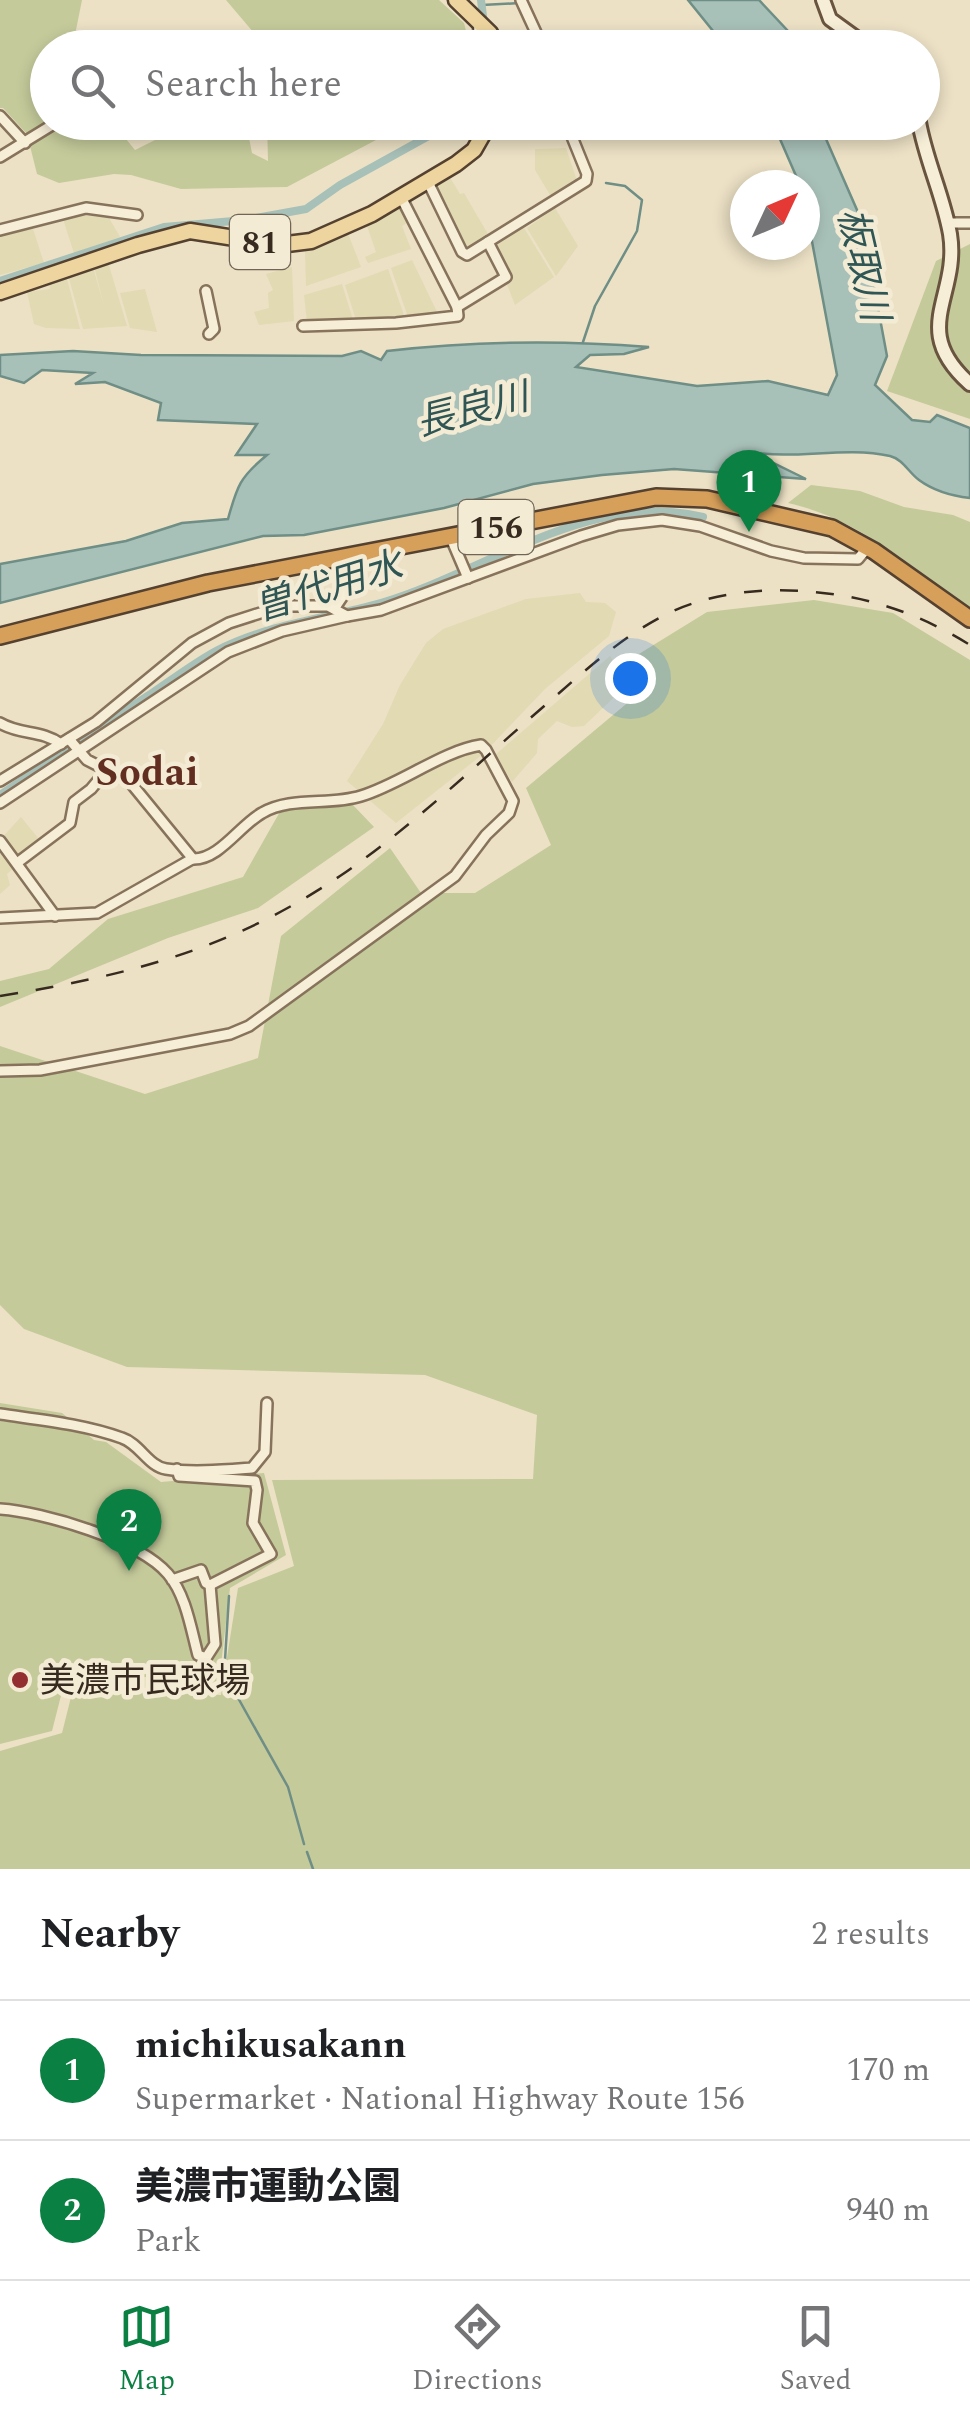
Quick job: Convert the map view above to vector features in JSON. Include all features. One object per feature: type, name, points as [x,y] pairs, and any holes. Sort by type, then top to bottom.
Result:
[{"type":"highway","name":"156","points":[[0,636],[208,583],[632,500],[680,497],[707,499],[832,528],[868,547],[970,620]]},
{"type":"main road","points":[[456,0],[486,30]]},
{"type":"main road","points":[[823,0],[830,18],[846,30]]},
{"type":"main road","name":"81","points":[[0,292],[148,238],[190,230],[296,245],[401,198],[474,150],[480,140]]},
{"type":"main road","points":[[922,140],[937,180],[952,254],[938,335],[952,368],[970,384]]},
{"type":"street","points":[[521,0],[534,30]]},
{"type":"street","points":[[482,30],[483,26]]},
{"type":"street","points":[[0,116],[25,143]]},
{"type":"street","points":[[0,157],[30,140]]},
{"type":"street","points":[[428,182],[467,255],[586,180],[573,140]]},
{"type":"street","points":[[302,326],[396,323],[458,316],[457,307],[401,198]]},
{"type":"street","points":[[0,230],[86,208],[137,215]]},
{"type":"street","points":[[947,224],[970,224]]},
{"type":"street","points":[[457,307],[506,276],[488,242]]},
{"type":"street","points":[[206,291],[214,329],[209,334]]},
{"type":"street","points":[[0,803],[71,745],[126,708],[241,646],[340,612],[415,600],[465,573],[618,525],[682,521],[770,551],[804,558],[858,559],[868,547]]},
{"type":"street","points":[[450,536],[465,573]]},
{"type":"street","points":[[340,612],[351,584],[346,557]]},
{"type":"street","points":[[126,708],[175,654],[230,624],[282,606],[318,605],[340,612]]},
{"type":"street","points":[[0,723],[71,745],[130,782],[192,859]]},
{"type":"street","points":[[0,781],[71,745]]},
{"type":"street","points":[[0,918],[89,915],[106,910],[192,859],[209,856],[266,810],[356,798],[407,778],[462,748],[481,745],[486,750],[513,801],[509,813],[486,835],[455,876],[250,1026],[214,1038],[40,1070],[0,1071]]},
{"type":"street","points":[[17,863],[70,823],[74,802],[107,770]]},
{"type":"street","points":[[0,841],[55,916]]},
{"type":"street","points":[[0,1414],[63,1423],[127,1440],[158,1466],[252,1468],[265,1452],[267,1403]]},
{"type":"street","points":[[177,1469],[179,1476],[255,1481],[253,1523],[271,1554],[210,1585]]},
{"type":"street","points":[[0,1509],[84,1528],[138,1551],[166,1571],[182,1598],[198,1655],[206,1658],[216,1644],[210,1585],[201,1570],[172,1580]]},
{"type":"shaded area","points":[[566,148],[577,181],[552,198],[535,170],[535,149]]},
{"type":"shaded area","points":[[449,176],[460,194],[464,193],[489,236],[468,251],[446,209],[449,206],[444,206],[434,186]]},
{"type":"shaded area","points":[[402,205],[410,221],[402,226],[411,249],[368,263],[365,257],[376,252],[366,223]]},
{"type":"shaded area","points":[[555,208],[578,246],[556,276],[527,228]]},
{"type":"shaded area","points":[[81,215],[109,218],[120,237],[74,253],[63,219]]},
{"type":"shaded area","points":[[524,228],[554,277],[515,305],[506,282],[510,277],[495,246]]},
{"type":"shaded area","points":[[33,229],[44,263],[0,275],[0,233]]},
{"type":"shaded area","points":[[347,231],[361,267],[306,286],[305,250]]},
{"type":"shaded area","points":[[412,260],[437,312],[408,317],[391,268]]},
{"type":"shaded area","points":[[108,262],[127,326],[83,329],[68,275],[93,267],[104,306],[94,266]]},
{"type":"shaded area","points":[[292,267],[294,321],[259,325],[254,312],[269,308],[268,293],[273,290],[266,274]]},
{"type":"shaded area","points":[[388,269],[405,318],[356,320],[345,285]]},
{"type":"shaded area","points":[[66,275],[80,329],[34,324],[27,292],[50,289],[49,281]]},
{"type":"shaded area","points":[[342,284],[353,320],[307,322],[304,295]]},
{"type":"shaded area","points":[[145,289],[157,332],[130,328],[120,293]]},
{"type":"shaded area","points":[[580,593],[586,602],[605,603],[616,612],[609,636],[545,689],[483,754],[396,823],[347,781],[426,643],[443,629],[526,599]]},
{"type":"shaded area","points":[[610,656],[629,683],[584,726],[572,727],[557,721],[538,739],[537,753],[512,782],[495,755]]},
{"type":"shaded area","points":[[21,817],[42,843],[7,874],[10,885],[0,894],[0,840]]},
{"type":"green space","points":[[0,0],[82,0],[76,30],[30,30],[30,140],[127,140],[135,150],[155,140],[249,140],[252,153],[268,161],[267,140],[376,140],[287,187],[181,189],[114,174],[59,183],[37,174],[27,134],[0,108]]},
{"type":"green space","points":[[226,0],[439,0],[464,23],[466,30],[251,30]]},
{"type":"green space","points":[[970,244],[970,419],[887,391],[936,261]]},
{"type":"green space","points":[[811,485],[860,491],[904,507],[953,515],[970,522],[970,611],[861,532],[788,503]]},
{"type":"green space","points":[[814,600],[893,613],[970,660],[970,1869],[0,1869],[0,1751],[62,1733],[73,1689],[221,1695],[238,1588],[294,1566],[272,1480],[533,1479],[537,1415],[425,1375],[127,1367],[24,1329],[0,1305],[0,1046],[145,1094],[258,1058],[281,936],[390,848],[421,893],[475,893],[551,845],[526,788],[638,694],[634,657],[707,612]]},
{"type":"green space","points":[[352,804],[374,827],[258,908],[168,938],[0,1007],[0,981],[49,969],[108,919],[243,877],[281,810]]},
{"type":"green space","points":[[0,1403],[62,1413],[94,1440],[106,1442],[161,1482],[264,1473],[286,1555],[230,1588],[218,1690],[117,1672],[67,1672],[52,1731],[0,1744]]},
{"type":"water","points":[[688,0],[759,0],[787,30],[712,30]]},
{"type":"water","points":[[780,140],[826,140],[857,210],[873,281],[887,356],[875,385],[912,420],[930,422],[937,415],[970,428],[970,498],[931,487],[890,456],[751,452],[806,479],[674,469],[533,484],[444,508],[304,535],[263,536],[0,603],[0,564],[126,541],[182,523],[228,519],[241,483],[267,455],[236,455],[257,424],[158,420],[161,403],[105,382],[75,384],[93,373],[42,370],[24,383],[0,376],[0,355],[73,351],[342,356],[361,351],[381,360],[387,351],[551,343],[649,347],[624,354],[590,355],[576,367],[697,386],[768,381],[828,395],[837,375],[815,260],[820,260],[820,170],[793,170]]},
{"type":"waterway","points":[[481,0],[485,30]]},
{"type":"waterway","points":[[482,5],[520,3]]},
{"type":"waterway","points":[[0,281],[164,227],[245,220],[306,209],[340,185],[421,140]]},
{"type":"waterway","points":[[583,342],[595,306],[637,231],[642,200],[625,186],[606,183]]},
{"type":"waterway","name":"曽代用水","points":[[0,795],[192,666],[236,642],[422,589],[580,524],[621,514],[662,511],[703,517]]},
{"type":"waterway","points":[[229,1596],[225,1660],[228,1680],[288,1787],[304,1844]]},
{"type":"waterway","points":[[307,1852],[313,1869]]},
{"type":"railway","points":[[0,996],[92,979],[177,956],[259,923],[299,902],[395,835],[608,652],[656,620],[689,605],[724,595],[760,591],[835,594],[895,609],[970,645]]},
{"type":"place","name":"michikusakann","points":[[749,532]]},
{"type":"place","name":"美濃市運動公園","points":[[129,1571]]},
{"type":"place","name":"美濃市民球場","points":[[20,1680]]},
{"type":"district","name":"Sodai","points":[[147,771]]},
{"type":"water label","name":"板取川","points":[[864,264]]},
{"type":"water label","name":"長良川","points":[[472,409]]}]
